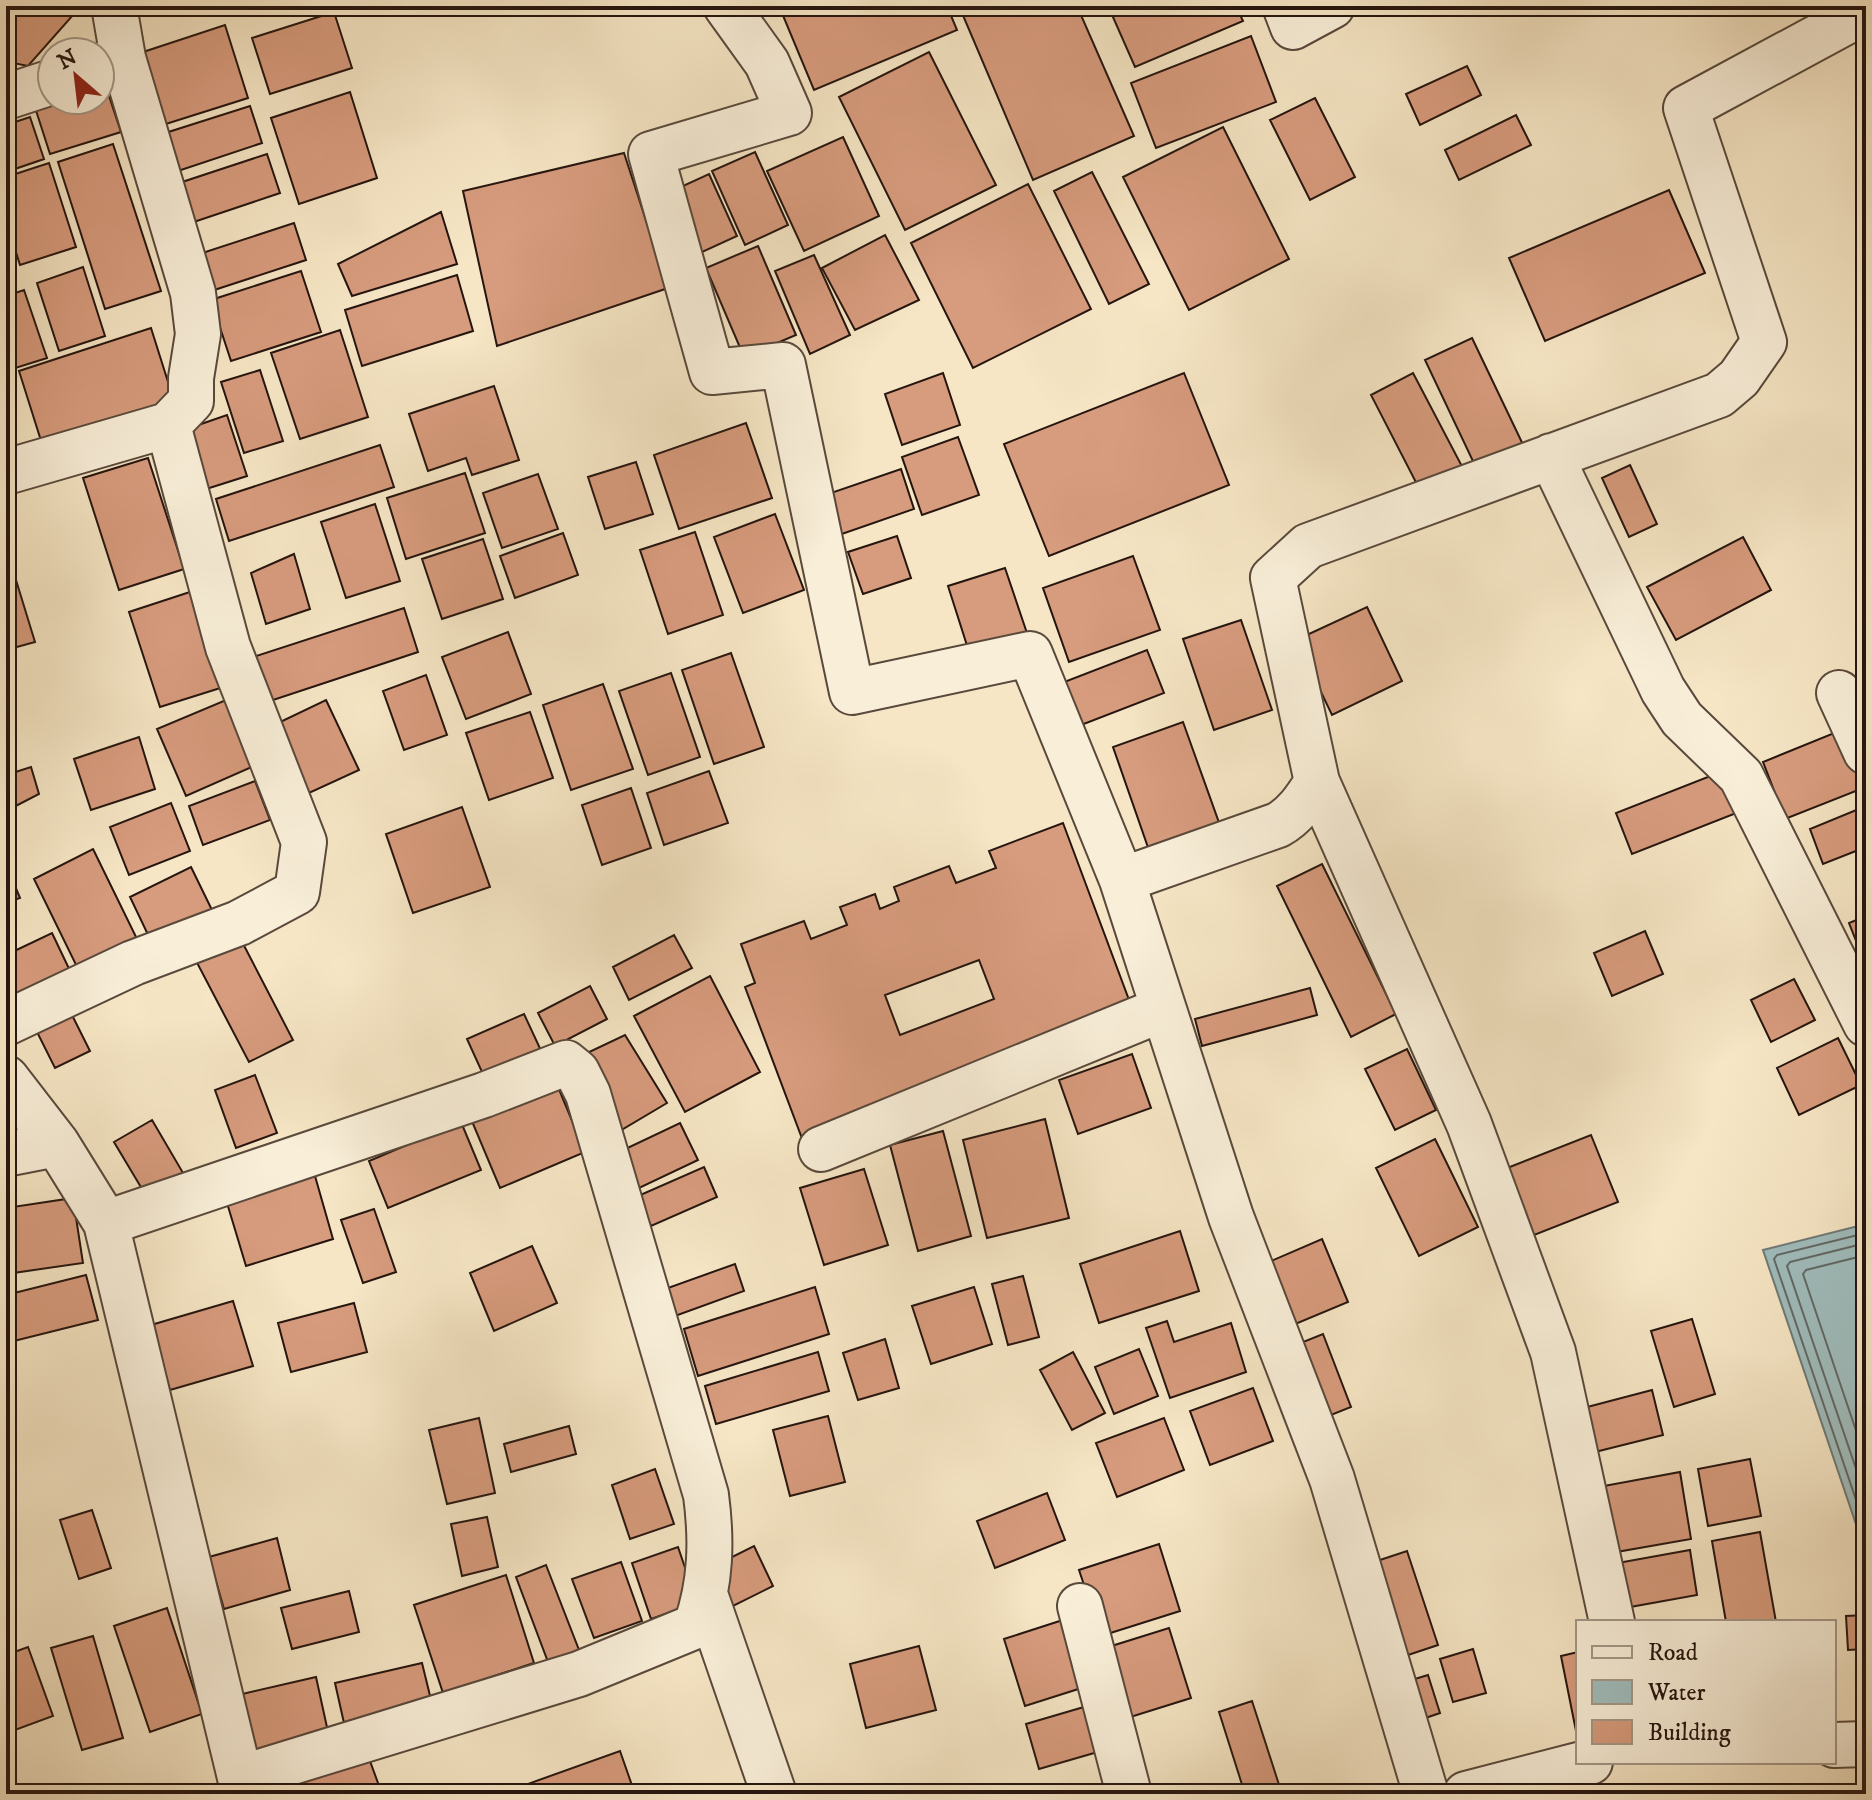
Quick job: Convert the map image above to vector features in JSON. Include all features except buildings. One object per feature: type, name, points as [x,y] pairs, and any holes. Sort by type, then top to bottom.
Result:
[{"type":"street","points":[[113,36],[114,6]]},
{"type":"street","points":[[726,6],[767,63],[789,113],[651,154],[712,372],[783,365],[852,692],[1030,654],[1122,880],[1231,1217],[1332,1479],[1426,1794]]},
{"type":"street","points":[[1285,6],[1293,27],[1332,6]]},
{"type":"street","points":[[1612,1620],[1553,1352],[1469,1124],[1317,782],[1273,578],[1308,546],[1719,395],[1751,364],[1764,342],[1686,108],[1866,11]]},
{"type":"street","points":[[6,472],[168,425],[191,401],[198,334],[193,293],[116,73]]},
{"type":"street","points":[[6,97],[36,87]]},
{"type":"street","points":[[6,1023],[133,963],[239,923],[297,892],[304,842],[228,647],[168,425]]},
{"type":"street","points":[[1551,456],[1663,690],[1682,719],[1741,776],[1866,1024]]},
{"type":"street","points":[[1839,693],[1866,752]]},
{"type":"street","points":[[1122,880],[1278,825],[1289,819],[1303,804],[1317,782]]},
{"type":"street","points":[[821,1149],[1163,1009]]},
{"type":"street","points":[[6,1078],[57,1144],[106,1223],[242,1786],[579,1674],[696,1626],[706,1597],[711,1533],[706,1495],[588,1094],[577,1072],[566,1063],[484,1095],[106,1223]]},
{"type":"street","points":[[6,1154],[57,1144]]},
{"type":"street","points":[[706,1597],[774,1794]]},
{"type":"street","points":[[1080,1606],[1129,1794]]},
{"type":"street","points":[[1836,1745],[1866,1744]]},
{"type":"street","points":[[1466,1794],[1582,1764]]},
{"type":"water","points":[[1866,1224],[1866,1540],[1861,1539],[1763,1250]]}]
